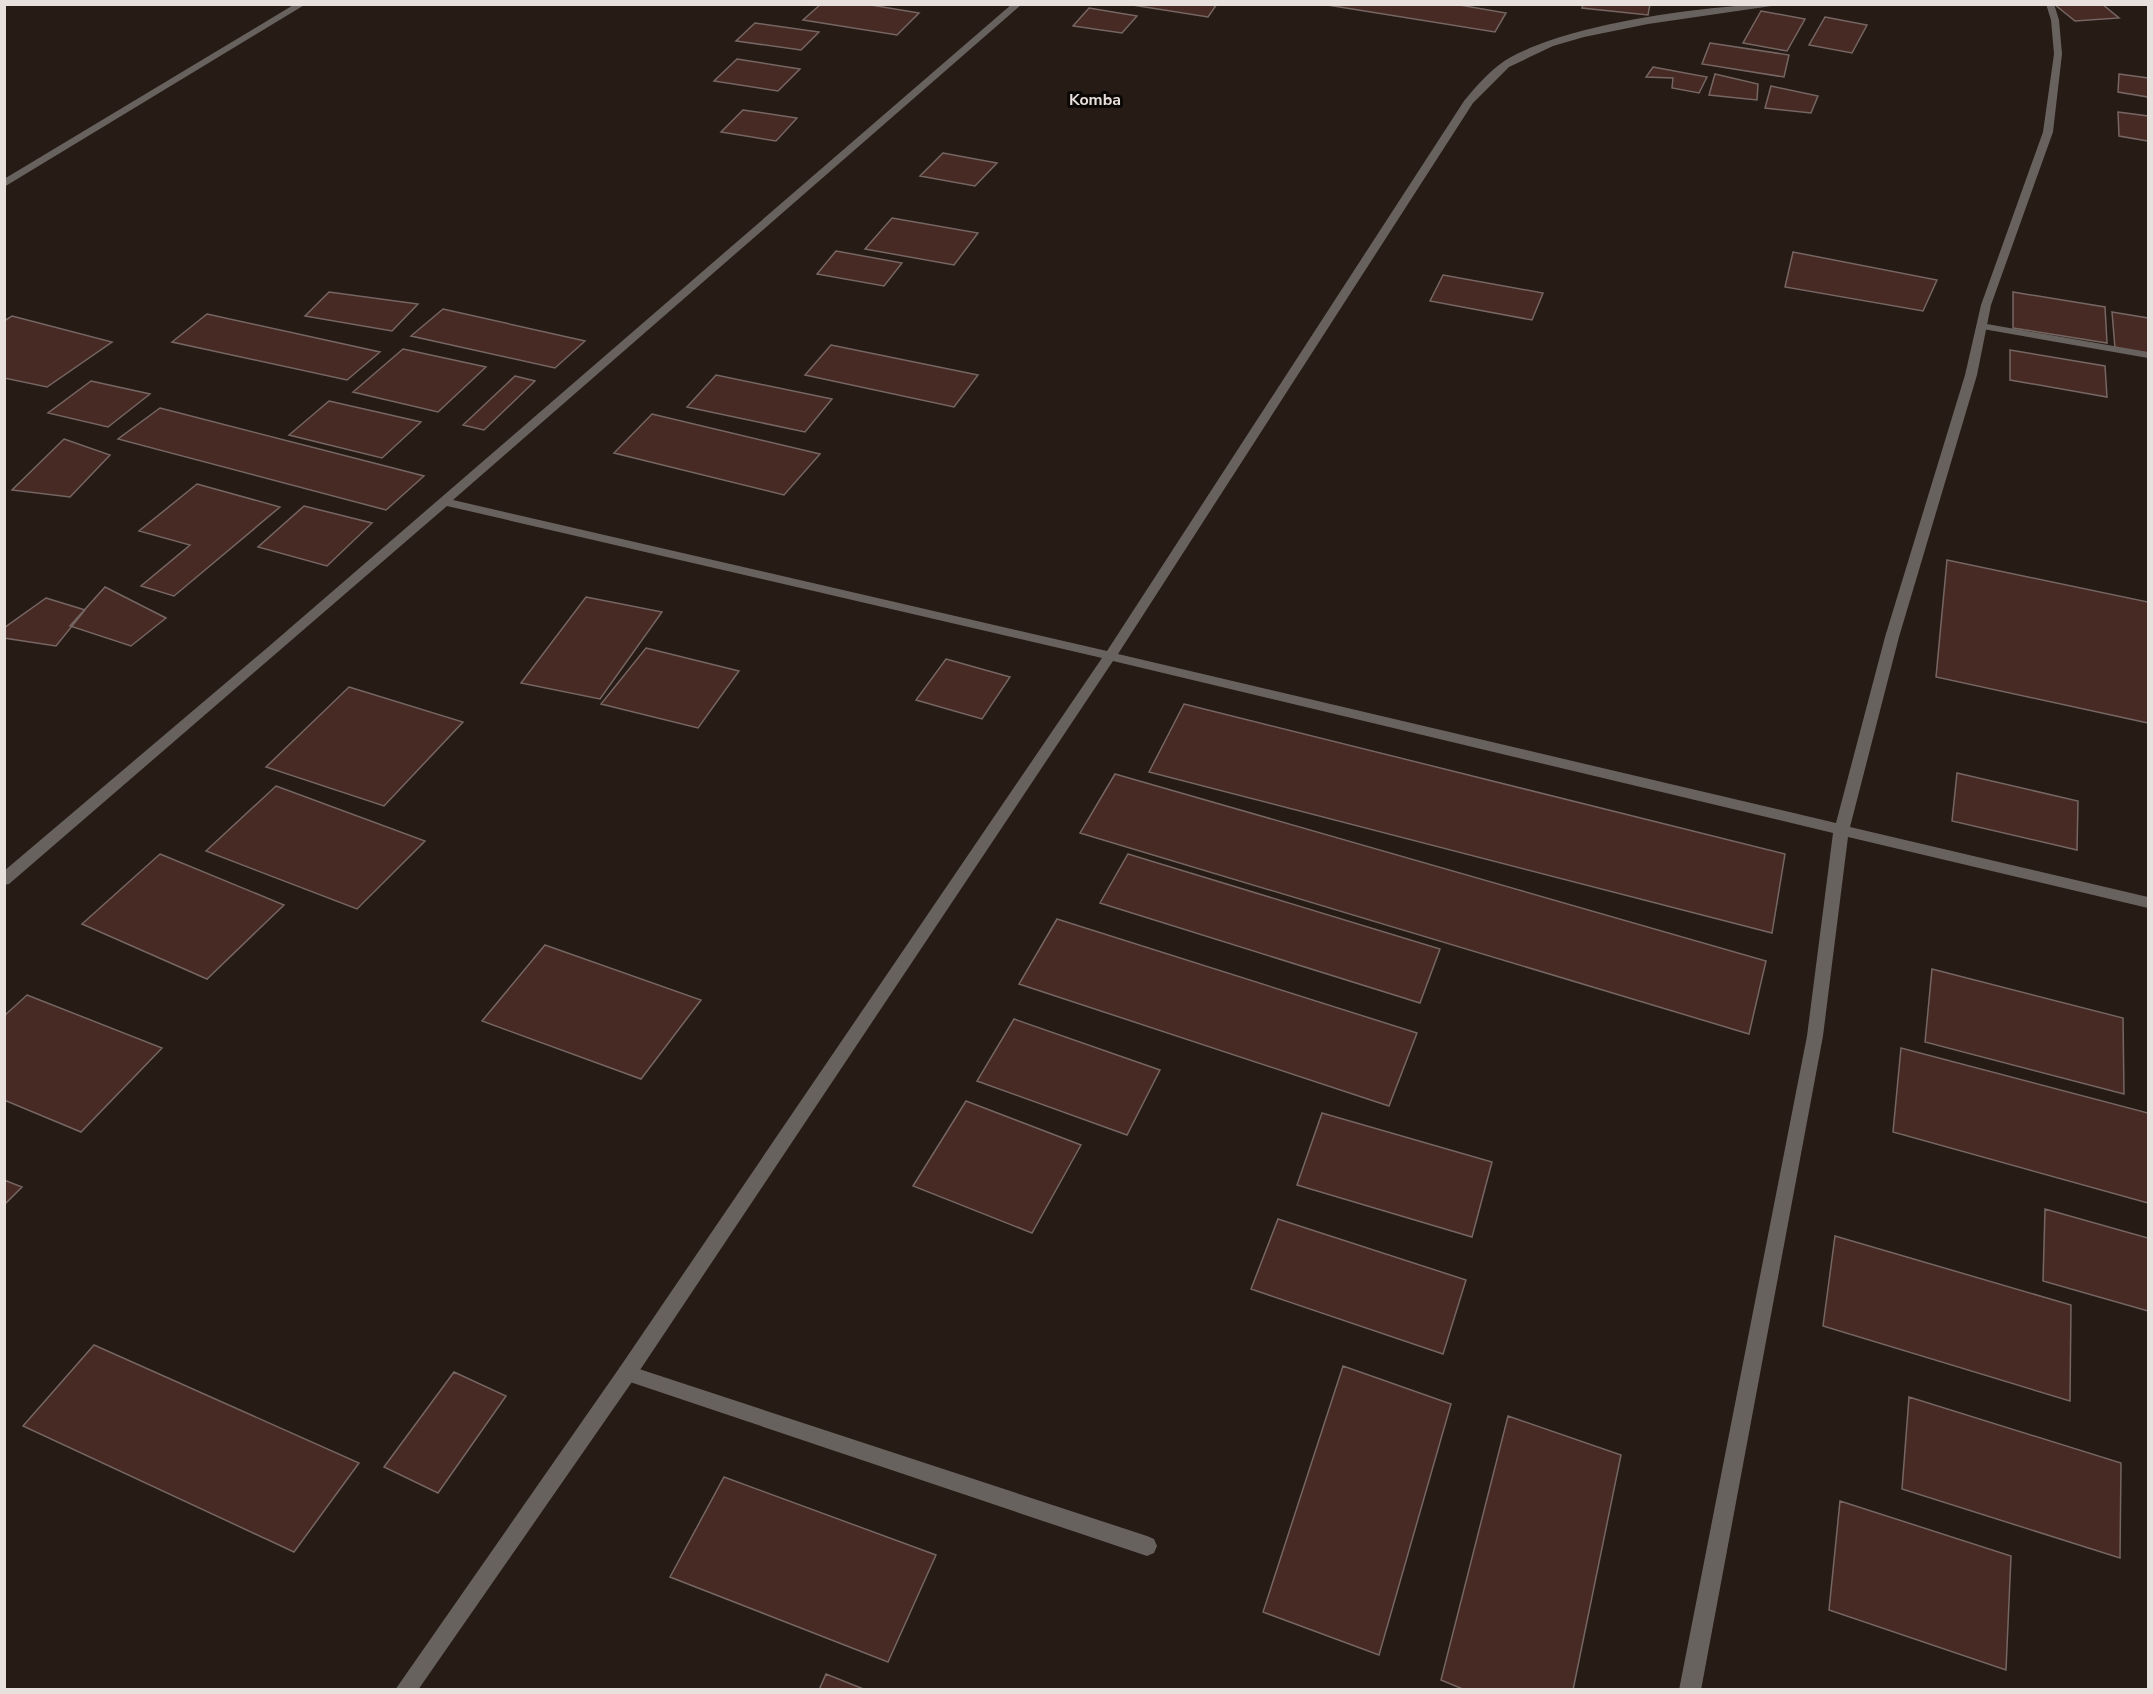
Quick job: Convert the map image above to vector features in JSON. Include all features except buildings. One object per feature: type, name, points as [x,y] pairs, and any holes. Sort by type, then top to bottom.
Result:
[{"type":"street","points":[[4,184],[302,4]]},
{"type":"street","points":[[4,880],[445,502],[1018,4]]},
{"type":"street","points":[[405,1689],[627,1373],[1110,656],[1469,101],[1492,77],[1519,56],[1569,39],[1638,23],[1782,4]]},
{"type":"street","points":[[1690,1689],[1815,1036],[1841,831],[1892,637],[1971,375],[1986,305],[2048,132],[2058,54],[2055,20],[2050,4]]},
{"type":"street","points":[[1981,326],[2148,355]]},
{"type":"street","points":[[445,502],[1110,656],[2148,903]]},
{"type":"street","points":[[627,1373],[1147,1546]]},
{"type":"district","name":"Komba","points":[[1095,100]]}]
